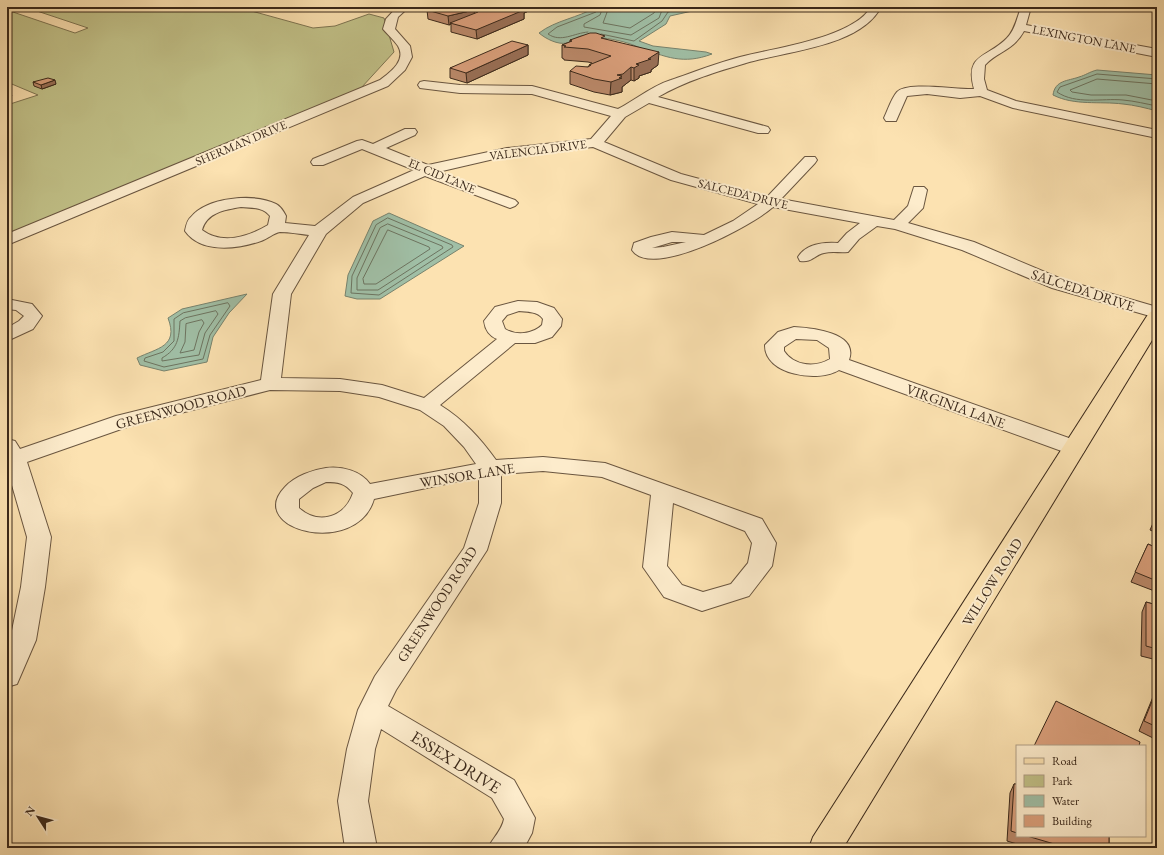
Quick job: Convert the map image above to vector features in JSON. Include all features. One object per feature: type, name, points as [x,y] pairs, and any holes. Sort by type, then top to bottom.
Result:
[{"type":"main road","name":"WILLOW ROAD","points":[[825,848],[1157,314]]},
{"type":"street","name":"SHERMAN DRIVE","points":[[7,240],[384,83],[400,70],[406,58],[405,47],[389,30],[389,21],[395,13],[404,7]]},
{"type":"street","name":"VALENCIA DRIVE","points":[[270,384],[282,294],[319,231],[358,200],[427,170],[507,152],[595,143],[620,114],[673,83],[743,60],[822,42],[848,32],[871,16],[876,7]]},
{"type":"street","name":"LEXINGTON LANE","points":[[981,92],[976,78],[976,70],[981,62],[1010,42],[1021,27],[1026,7]]},
{"type":"street","name":"LEXINGTON LANE","points":[[1021,27],[1151,52],[1157,43]]},
{"type":"street","points":[[424,85],[460,89],[532,90],[620,114]]},
{"type":"street","points":[[891,118],[902,94],[908,91],[927,90],[960,94],[981,92],[1012,104],[1090,120],[1156,131]]},
{"type":"street","points":[[646,98],[763,130]]},
{"type":"street","name":"EL CID LANE","points":[[374,148],[410,132]]},
{"type":"street","name":"SALCEDA DRIVE","points":[[595,143],[676,177],[723,191],[872,222],[897,225],[968,246],[1058,284],[1157,314]]},
{"type":"street","name":"EL CID LANE","points":[[318,162],[362,144],[427,170],[433,175],[510,203]]},
{"type":"street","points":[[704,240],[748,219],[770,202],[810,160]]},
{"type":"street","points":[[897,225],[915,208],[919,190]]},
{"type":"street","points":[[276,227],[280,220],[279,214],[275,209],[267,205],[243,203],[217,207],[197,218],[192,225],[193,231],[199,237],[209,241],[223,243],[254,238],[267,233],[276,227],[319,231]]},
{"type":"street","points":[[806,257],[816,249],[822,247],[842,248],[853,236],[872,222]]},
{"type":"street","points":[[7,304],[18,304],[25,307],[31,311],[33,316],[26,325],[7,335]]},
{"type":"street","points":[[427,406],[510,338]]},
{"type":"street","name":"VIRGINIA LANE","points":[[838,362],[1075,448]]},
{"type":"street","name":"GREENWOOD ROAD","points":[[10,455],[123,421],[270,384],[340,385],[382,391],[427,406],[456,426],[472,442],[490,468],[490,503],[475,550],[385,684],[372,710],[361,749],[352,801],[361,848]]},
{"type":"street","points":[[7,676],[23,640],[33,587],[39,537],[10,455]]},
{"type":"street","name":"WINSOR LANE","points":[[364,493],[490,468],[543,464],[605,470],[754,525],[764,543],[760,566],[740,590],[702,602],[673,591],[655,568],[663,492]]},
{"type":"street","name":"ESSEX DRIVE","points":[[372,710],[503,789],[520,818],[517,833],[504,848]]},
{"type":"green space","points":[[25,7],[237,7],[313,28],[335,26],[369,14],[384,18],[394,52],[361,88],[7,234],[7,105],[38,95],[7,82],[7,10],[75,33],[88,28]]},
{"type":"water","points":[[596,7],[710,7],[670,16],[666,24],[639,41],[653,46],[712,54],[692,59],[666,57],[613,39],[583,36],[577,37],[569,42],[560,43],[539,33],[553,25]]},
{"type":"water","points":[[1097,70],[1157,75],[1157,111],[1127,104],[1070,101],[1053,95],[1056,86],[1059,84]]},
{"type":"water","points":[[389,213],[464,246],[380,299],[357,299],[345,296],[348,275],[373,221]]},
{"type":"water","points":[[247,294],[229,313],[213,337],[207,362],[164,371],[140,365],[137,358],[158,349],[168,341],[171,335],[171,328],[168,318],[182,309]]},
{"type":"building","points":[[436,7],[516,7],[514,8],[524,10],[476,30],[450,23],[478,12],[474,10],[448,16],[427,10]]},
{"type":"building","points":[[590,33],[605,36],[601,38],[659,52],[648,59],[651,59],[636,64],[639,65],[634,68],[631,67],[623,74],[617,75],[622,76],[619,78],[622,78],[611,82],[594,79],[570,71],[576,66],[588,67],[591,65],[589,65],[611,56],[588,49],[564,47],[566,46],[562,45],[572,41],[570,40]]},
{"type":"building","points":[[512,41],[528,45],[466,73],[450,68]]},
{"type":"building","points":[[48,78],[55,80],[41,85],[33,82]]},
{"type":"building","points":[[1157,514],[1157,522],[1154,521]]},
{"type":"building","points":[[1148,544],[1157,548],[1157,581],[1135,572]]},
{"type":"building","points":[[1146,602],[1157,605],[1157,649],[1146,646]]},
{"type":"building","points":[[1157,689],[1157,727],[1144,721]]},
{"type":"building","points":[[1056,701],[1140,742],[1139,745],[1034,745]]},
{"type":"building","points":[[1014,784],[1016,784],[1016,833],[1011,831]]},
{"type":"building","points":[[1030,837],[1109,837],[1109,848],[1068,848]]}]
